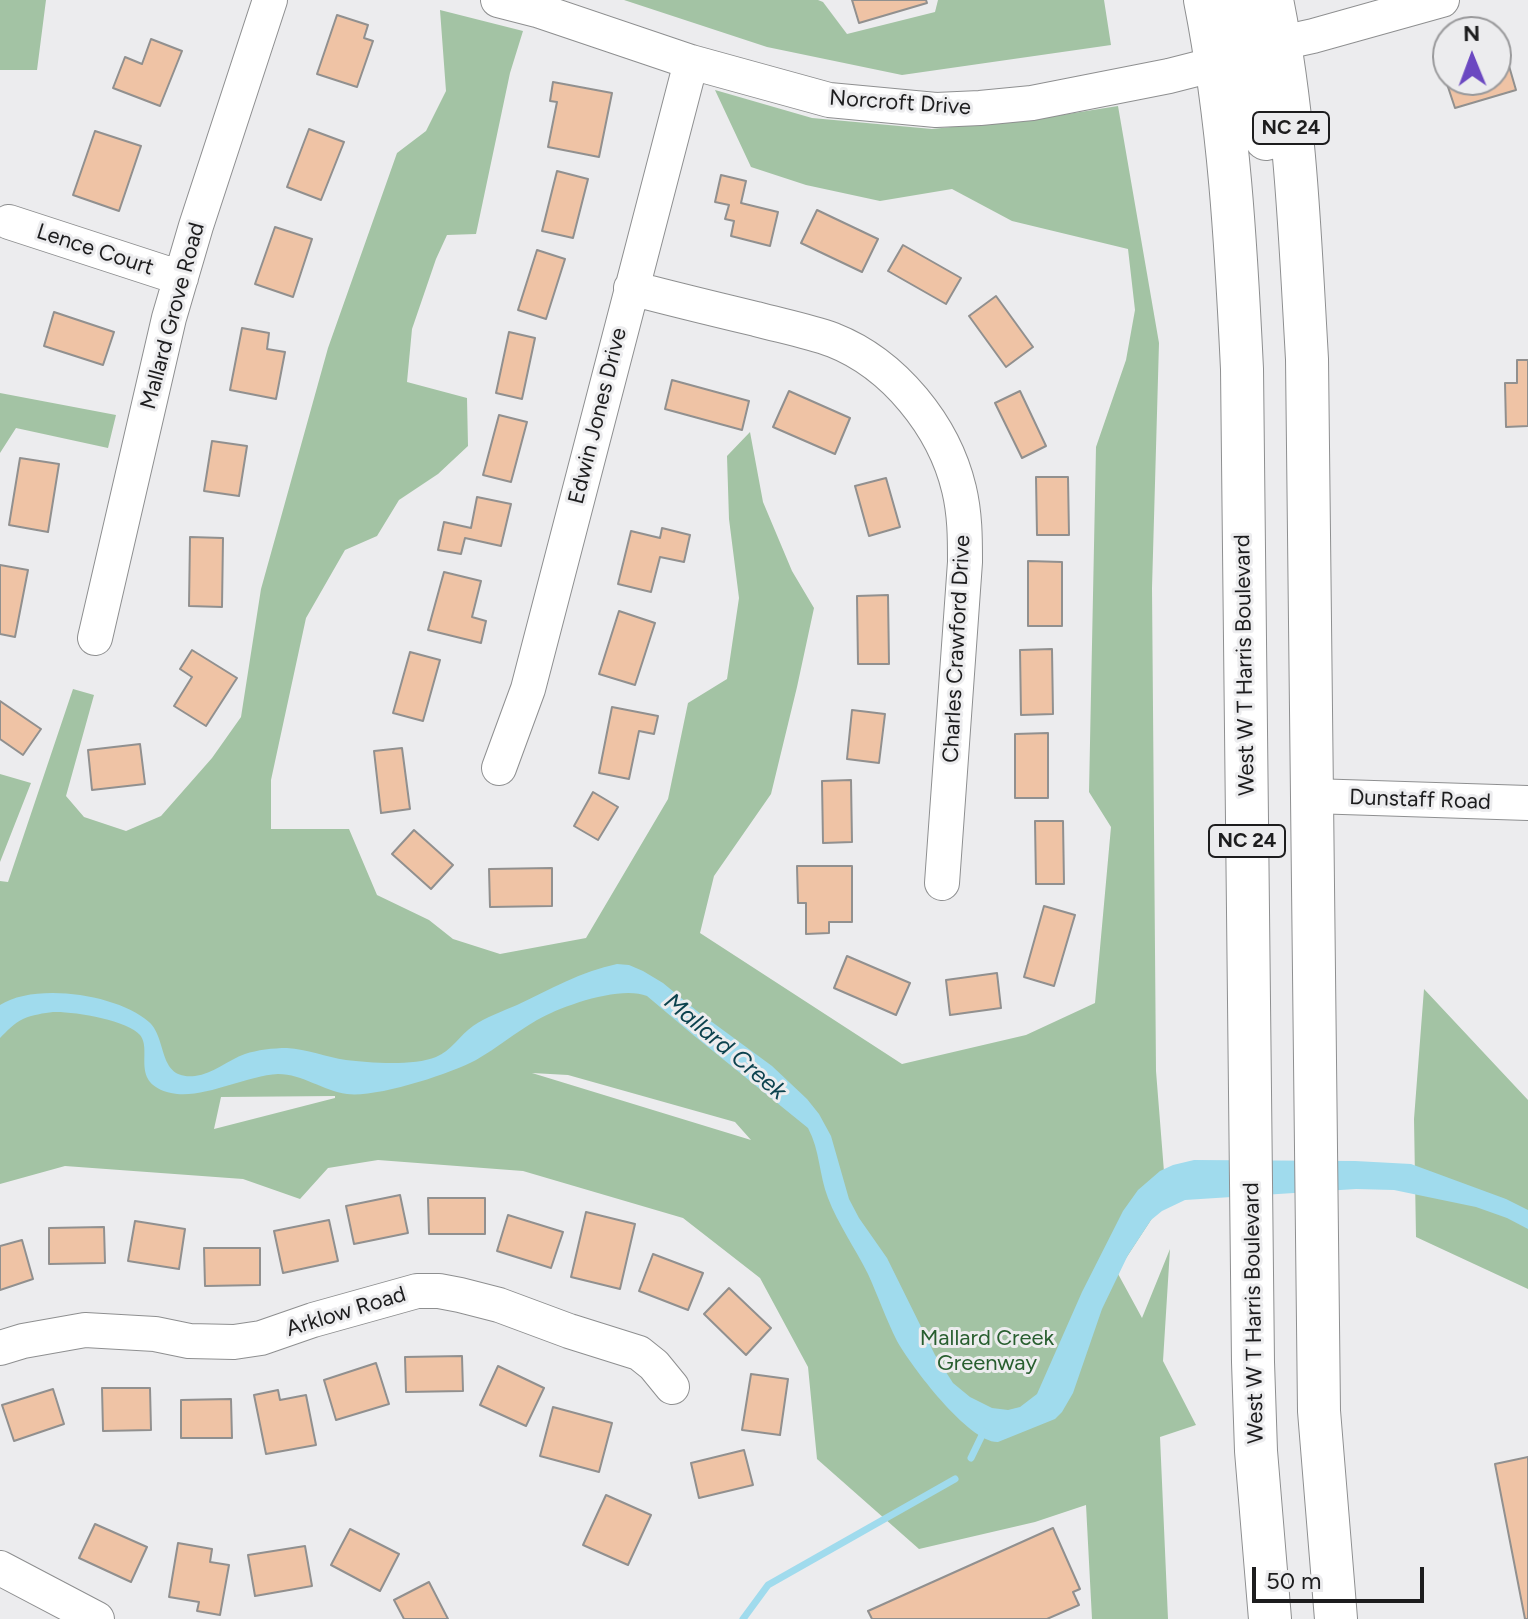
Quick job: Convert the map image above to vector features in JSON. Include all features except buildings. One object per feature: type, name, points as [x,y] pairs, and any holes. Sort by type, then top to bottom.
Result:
[{"type":"main road","name":"West W T Harris Boulevard","points":[[1205,0],[1228,148],[1242,369],[1253,1362],[1256,1451],[1270,1619]]},
{"type":"main road","points":[[1231,0],[1238,21],[1246,31],[1263,41],[1281,43]]},
{"type":"main road","name":"NC 24","points":[[1272,0],[1281,43],[1295,162],[1307,359],[1319,1411],[1336,1619]]},
{"type":"main road","points":[[1216,64],[1235,62],[1242,65],[1249,70],[1259,89],[1272,171],[1304,312]]},
{"type":"street","name":"Mallard Grove Road","points":[[95,638],[169,318],[270,0]]},
{"type":"street","name":"Norcroft Drive","points":[[498,0],[538,5],[691,62],[829,100],[936,110],[1032,103],[1216,64]]},
{"type":"street","points":[[1281,43],[1442,0]]},
{"type":"street","name":"Edwin Jones Drive","points":[[499,768],[528,689],[691,62]]},
{"type":"street","name":"Lence Court","points":[[9,222],[181,278]]},
{"type":"street","name":"Charles Crawford Drive","points":[[631,288],[798,330],[844,346],[865,357],[908,395],[927,418],[946,452],[959,487],[965,524],[965,562],[942,883]]},
{"type":"street","name":"Dunstaff Road","points":[[1312,796],[1528,803]]},
{"type":"street","name":"Arklow Road","points":[[0,1348],[85,1330],[155,1334],[189,1341],[234,1342],[261,1338],[417,1291],[439,1291],[499,1305],[639,1353],[654,1365],[672,1387]]},
{"type":"street","points":[[0,1568],[97,1619]]},
{"type":"green space","points":[[0,0],[46,0],[37,70],[0,70]]},
{"type":"green space","points":[[624,0],[818,0],[823,2],[847,34],[935,12],[938,0],[1104,0],[1111,45],[902,75],[767,47]]},
{"type":"green space","name":"Mallard Creek Greenway","points":[[440,10],[523,31],[510,73],[476,234],[447,235],[412,329],[407,382],[467,398],[468,446],[438,474],[399,500],[377,536],[345,550],[306,618],[271,780],[271,829],[349,829],[377,895],[429,920],[453,939],[500,954],[586,938],[668,799],[688,703],[727,679],[739,598],[729,519],[727,456],[750,432],[763,502],[792,571],[814,608],[771,794],[714,876],[700,933],[902,1064],[1026,1035],[1095,1003],[1111,827],[1089,792],[1096,447],[1126,360],[1135,310],[1128,249],[1012,221],[952,189],[880,201],[806,185],[751,167],[715,90],[812,118],[932,129],[1118,106],[1159,343],[1152,588],[1156,1071],[1166,1197],[1117,1272],[1142,1318],[1170,1249],[1163,1361],[1196,1425],[1160,1437],[1168,1619],[1092,1619],[1086,1505],[1035,1522],[919,1549],[817,1459],[808,1367],[760,1278],[683,1218],[523,1171],[378,1160],[328,1168],[300,1199],[243,1179],[65,1166],[0,1184],[0,881],[8,882],[73,689],[94,695],[66,796],[84,817],[126,831],[161,816],[212,758],[241,717],[261,589],[328,348],[397,153],[426,131],[446,91]],"holes":[[[532,1073],[568,1075],[735,1122],[751,1140]],[[221,1097],[335,1098],[214,1129]]]},
{"type":"green space","points":[[0,393],[116,415],[108,448],[16,428],[0,453]]},
{"type":"green space","points":[[0,774],[31,783],[0,862]]},
{"type":"green space","points":[[1424,989],[1528,1100],[1528,1289],[1416,1237],[1414,1119]]},
{"type":"water","name":"Mallard Creek","points":[[617,964],[629,965],[663,983],[772,1066],[807,1099],[831,1136],[849,1199],[887,1258],[935,1355],[953,1383],[970,1397],[992,1408],[1008,1410],[1020,1407],[1037,1394],[1082,1292],[1123,1211],[1138,1190],[1160,1171],[1173,1165],[1194,1160],[1411,1164],[1528,1210],[1528,1229],[1476,1207],[1394,1190],[1356,1189],[1185,1200],[1151,1220],[1128,1255],[1102,1309],[1073,1393],[1062,1412],[1055,1419],[998,1442],[986,1439],[957,1417],[927,1384],[897,1341],[868,1274],[828,1198],[808,1128],[647,996],[622,993],[575,1003],[537,1020],[464,1066],[413,1084],[360,1094],[338,1092],[278,1074],[210,1091],[171,1093],[150,1082],[140,1035],[124,1025],[86,1015],[53,1012],[34,1015],[17,1023],[0,1038],[0,1005],[34,994],[76,994],[118,1004],[149,1022],[155,1029],[169,1065],[174,1072],[183,1076],[202,1075],[245,1054],[276,1048],[356,1061],[416,1062],[441,1054],[468,1030],[489,1017],[578,976]]},
{"type":"waterway","points":[[971,1458],[984,1431]]},
{"type":"waterway","points":[[743,1619],[768,1585],[955,1479]]}]
